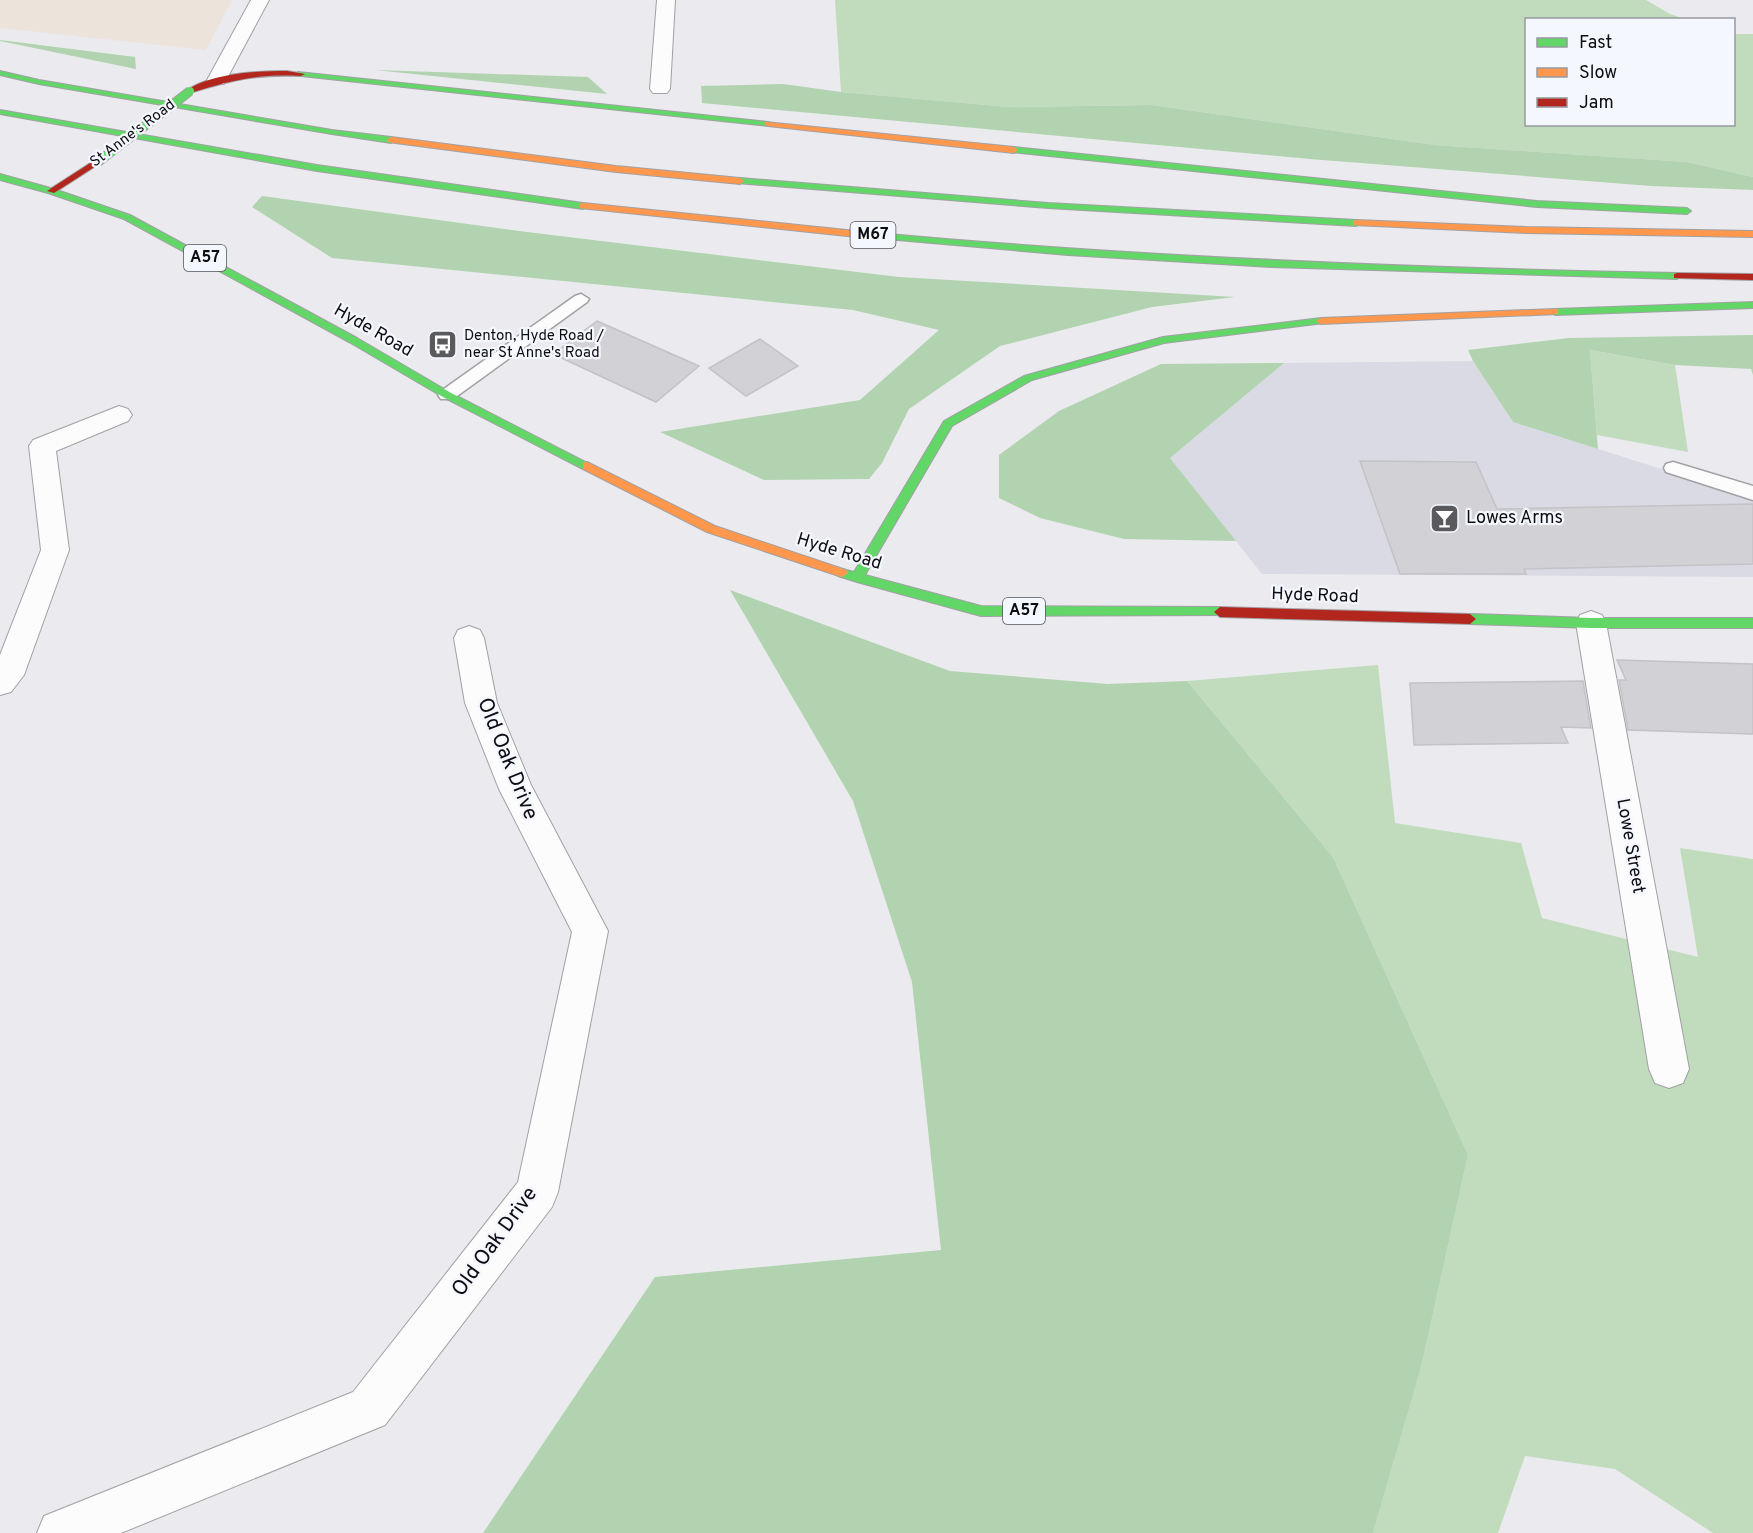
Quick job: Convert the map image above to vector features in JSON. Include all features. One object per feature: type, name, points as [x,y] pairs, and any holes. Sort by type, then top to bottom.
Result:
[{"type":"main road","name":"St Anne's Road","points":[[51,191],[98,162],[190,91],[217,80],[258,72],[301,74],[1538,204],[1705,212]]},
{"type":"main road","name":"M67","points":[[0,73],[39,82],[344,134],[616,169],[891,195],[1227,217],[1527,230],[1753,234]]},
{"type":"main road","name":"M67","points":[[0,112],[317,168],[591,207],[959,244],[1232,261],[1534,273],[1753,277]]},
{"type":"main road","name":"Hyde Road","points":[[0,177],[51,191],[127,217],[343,334],[447,395],[711,529],[857,578],[981,610],[1201,610],[1591,623],[1753,623]]},
{"type":"main road","points":[[857,578],[948,424],[1028,378],[1163,340],[1318,321],[1753,305]]},
{"type":"street","points":[[217,80],[260,0]]},
{"type":"street","points":[[660,89],[666,0]]},
{"type":"street","points":[[0,683],[8,675],[55,550],[42,446],[119,415]]},
{"type":"street","name":"Lowe Street","points":[[1591,623],[1669,1069]]},
{"type":"street","name":"Old Oak Drive","points":[[61,1533],[369,1409],[537,1192],[590,931],[516,789],[481,703],[469,638]]},
{"type":"lane","points":[[447,395],[581,299]]},
{"type":"lane","points":[[1672,468],[1753,493]]},
{"type":"shaded area","points":[[0,0],[232,0],[206,50],[0,28]]},
{"type":"shaded area","points":[[1473,361],[1513,422],[1753,498],[1753,577],[1262,574],[1170,458],[1284,363]]},
{"type":"green space","points":[[835,0],[1646,0],[1682,18],[1525,18],[1525,126],[1735,126],[1735,34],[1753,34],[1753,177],[1687,162],[1435,145],[1152,105],[1009,107],[841,92]]},
{"type":"green space","points":[[0,41],[135,57],[136,69]]},
{"type":"green space","points":[[375,70],[588,77],[607,94]]},
{"type":"green space","points":[[783,84],[841,92],[1009,107],[1152,105],[1435,145],[1687,162],[1753,177],[1753,190],[1651,186],[1310,159],[702,103],[701,86]]},
{"type":"green space","points":[[262,196],[527,232],[899,277],[1235,297],[1152,307],[1000,346],[909,409],[882,463],[869,479],[764,480],[660,432],[860,400],[939,330],[853,310],[332,258],[252,207]]},
{"type":"green space","points":[[1753,335],[1753,375],[1751,369],[1675,365],[1590,350],[1598,449],[1513,422],[1468,350],[1569,338]]},
{"type":"green space","points":[[1590,350],[1675,365],[1688,452],[1597,435]]},
{"type":"green space","points":[[1284,363],[1170,458],[1236,541],[1124,539],[1040,518],[999,498],[999,455],[1059,411],[1161,364]]},
{"type":"green space","points":[[730,590],[950,671],[1108,684],[1187,681],[1333,857],[1468,1155],[1421,1368],[1373,1533],[483,1533],[655,1277],[941,1250],[912,982],[853,801]]},
{"type":"green space","points":[[1378,665],[1395,823],[1521,843],[1542,918],[1698,957],[1680,848],[1753,859],[1753,1533],[1713,1533],[1615,1469],[1525,1456],[1498,1533],[1373,1533],[1421,1368],[1468,1155],[1333,857],[1187,681]]},
{"type":"building","points":[[597,321],[699,366],[656,402],[553,354]]},
{"type":"building","points":[[760,339],[798,366],[746,396],[709,368]]},
{"type":"building","points":[[1360,461],[1476,462],[1497,509],[1753,504],[1753,564],[1524,569],[1526,574],[1400,574]]},
{"type":"building","points":[[1617,660],[1753,664],[1753,734],[1628,730],[1619,680],[1626,680]]},
{"type":"building","points":[[1583,681],[1591,728],[1561,727],[1568,743],[1414,745],[1410,683]]},
{"type":"traffic: fast","points":[[0,73],[39,82],[391,140]]},
{"type":"traffic: fast","points":[[301,74],[768,124]]},
{"type":"traffic: fast","points":[[98,162],[190,91]]},
{"type":"traffic: fast","points":[[0,112],[317,168],[583,206]]},
{"type":"traffic: fast","points":[[1014,150],[1537,204],[1687,211]]},
{"type":"traffic: fast","points":[[0,177],[51,191],[127,217],[353,340],[447,395],[587,466]]},
{"type":"traffic: fast","points":[[740,181],[1048,206],[1356,223]]},
{"type":"traffic: fast","points":[[866,235],[1170,259],[1474,271],[1677,276]]},
{"type":"traffic: fast","points":[[1555,312],[1753,305]]},
{"type":"traffic: fast","points":[[857,578],[948,424],[1028,378],[1163,340],[1321,321]]},
{"type":"traffic: fast","points":[[842,573],[981,611],[1220,612]]},
{"type":"traffic: fast","points":[[1470,619],[1591,623],[1753,623]]},
{"type":"traffic: slow","points":[[768,124],[1014,150]]},
{"type":"traffic: slow","points":[[391,140],[616,169],[740,181]]},
{"type":"traffic: slow","points":[[583,206],[866,235]]},
{"type":"traffic: slow","points":[[1356,223],[1527,230],[1753,234]]},
{"type":"traffic: slow","points":[[1321,321],[1555,312]]},
{"type":"traffic: slow","points":[[587,466],[711,529],[842,573]]},
{"type":"traffic: jam","points":[[190,91],[217,81],[244,75],[301,74]]},
{"type":"traffic: jam","points":[[51,191],[98,162]]},
{"type":"traffic: jam","points":[[1677,276],[1753,277]]},
{"type":"traffic: jam","points":[[1220,612],[1470,619]]},
{"type":"place","name":"Denton, Hyde Road / near St Anne's Road","points":[[443,345]]},
{"type":"place","name":"Lowes Arms","points":[[1445,518]]}]
